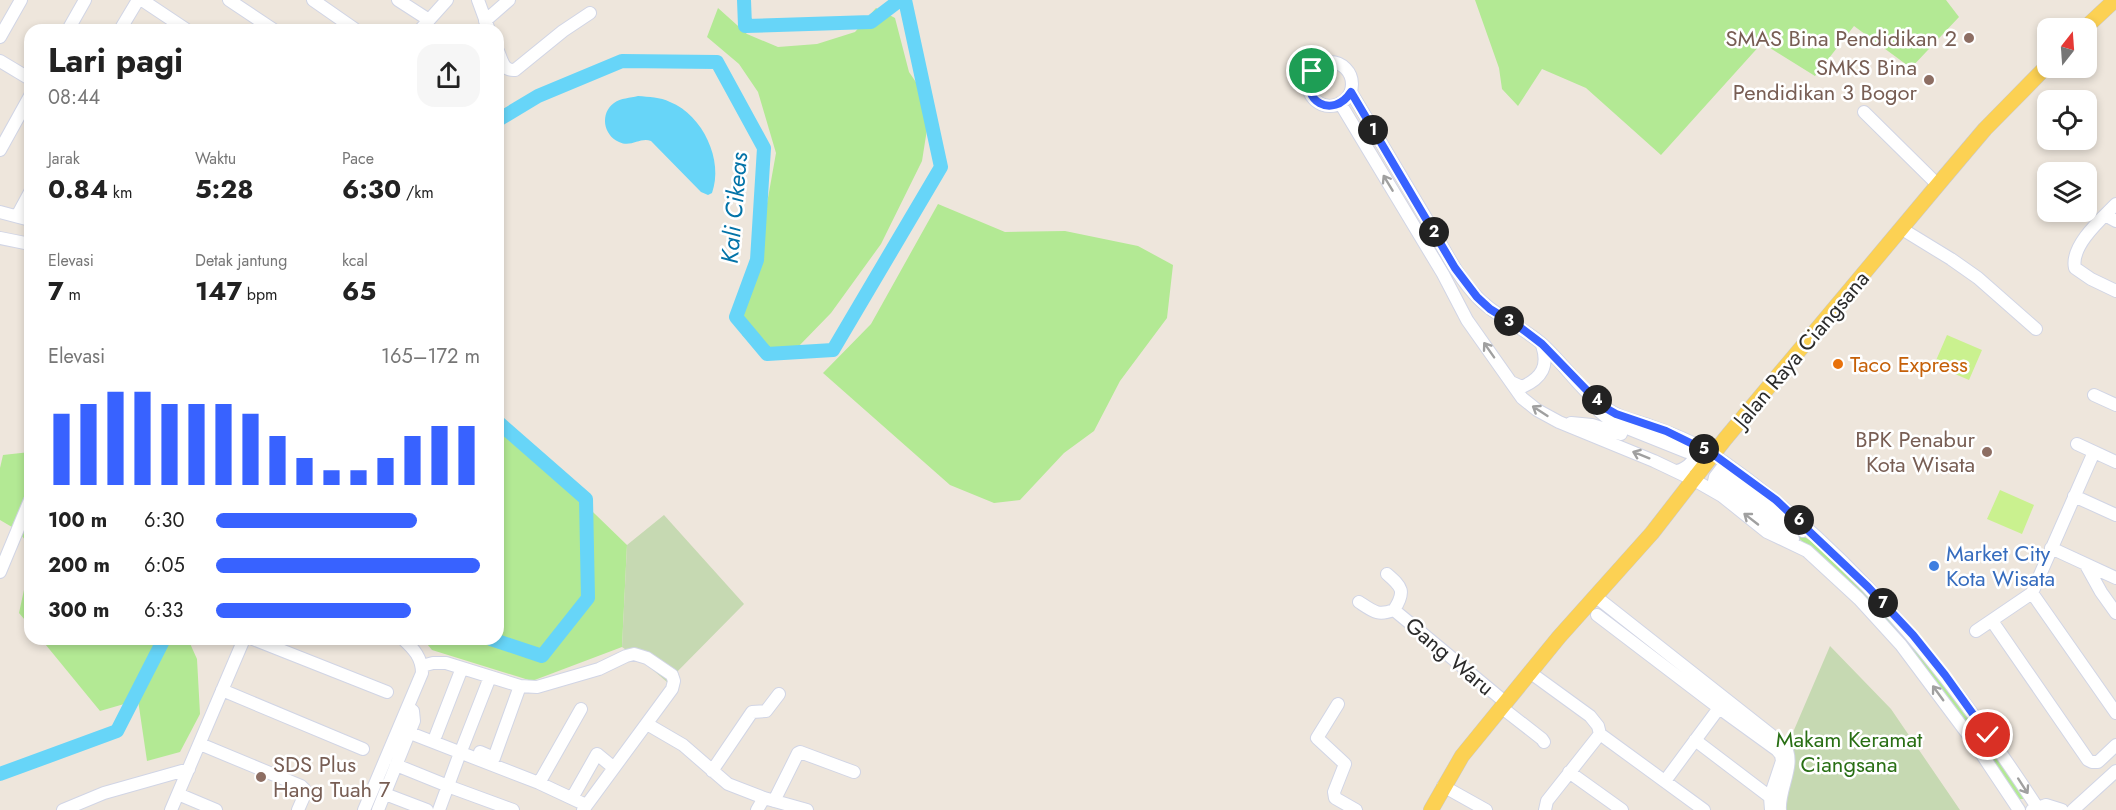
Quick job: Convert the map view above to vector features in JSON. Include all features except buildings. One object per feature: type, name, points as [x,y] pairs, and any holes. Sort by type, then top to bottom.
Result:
[{"type":"main road","points":[[2096,18],[2115,0]]},
{"type":"main road","name":"Jalan Raya Ciangsana","points":[[1431,810],[1462,756],[1503,704],[1653,533],[1713,454],[1985,129],[2037,76]]},
{"type":"street","points":[[0,37],[21,0]]},
{"type":"street","points":[[71,24],[85,0]]},
{"type":"street","points":[[124,24],[140,0],[173,24]]},
{"type":"street","points":[[229,0],[259,24]]},
{"type":"street","points":[[313,0],[347,24]]},
{"type":"street","points":[[398,0],[429,20]]},
{"type":"street","points":[[425,24],[447,0]]},
{"type":"street","points":[[478,0],[487,24]]},
{"type":"street","points":[[488,24],[509,0]]},
{"type":"street","points":[[504,66],[508,70],[515,70],[563,31],[590,13]]},
{"type":"street","points":[[0,61],[24,75]]},
{"type":"street","points":[[1325,62],[1335,62],[1344,66],[1350,73],[1353,83],[1351,92],[1340,104],[1332,106],[1316,101],[1308,87],[1312,71],[1325,62]]},
{"type":"street","points":[[1351,92],[1455,268],[1477,297],[1490,309],[1542,344],[1551,358],[1569,372],[1602,406],[1616,414],[1666,431],[1688,452],[1713,454],[1723,479],[1767,532],[1808,552],[1858,599],[1901,645],[1956,718],[2019,810]]},
{"type":"street","points":[[1340,104],[1443,274],[1467,320],[1518,389],[1538,410],[1559,422],[1694,480],[1723,479],[1768,494],[1823,543],[1905,627],[1945,675],[2007,762],[2034,808],[2046,805],[2062,810]]},
{"type":"street","points":[[0,150],[24,107]]},
{"type":"street","points":[[1864,112],[1938,185]]},
{"type":"street","points":[[17,216],[24,203]]},
{"type":"street","points":[[2116,204],[2110,218],[2076,250],[2073,261],[2075,268],[2116,291]]},
{"type":"street","points":[[0,212],[24,218]]},
{"type":"street","points":[[1902,229],[1978,278],[2036,329]]},
{"type":"street","points":[[0,238],[24,243]]},
{"type":"street","points":[[1518,389],[1532,382],[1551,358]]},
{"type":"street","points":[[2094,395],[2116,405]]},
{"type":"street","points":[[1559,422],[1592,425],[1696,455],[1689,465],[1677,471]]},
{"type":"street","points":[[2077,444],[2116,462]]},
{"type":"street","points":[[1976,631],[2032,593],[2094,452]]},
{"type":"street","points":[[2074,496],[2116,515]]},
{"type":"street","points":[[2,564],[24,514]]},
{"type":"street","points":[[2051,548],[2116,578]]},
{"type":"street","points":[[2086,565],[2101,592],[2116,612]]},
{"type":"street","name":"Gang Waru","points":[[1359,602],[1378,613],[1384,614],[1394,610],[1400,601],[1402,592],[1400,585],[1387,574]]},
{"type":"street","points":[[2032,593],[2116,712]]},
{"type":"street","points":[[1595,597],[1784,745],[1789,752],[1789,761],[1780,797],[1780,810]]},
{"type":"street","name":"Gang Waru","points":[[1394,610],[1544,742]]},
{"type":"street","points":[[1597,615],[1777,750],[1782,761],[1771,804],[1695,740]]},
{"type":"street","points":[[1992,621],[2088,760],[2098,762],[2116,745]]},
{"type":"street","points":[[171,810],[241,645]]},
{"type":"street","points":[[268,645],[387,692]]},
{"type":"street","points":[[364,810],[422,673],[416,650],[410,645]]},
{"type":"street","points":[[411,730],[539,783],[572,798],[585,808],[632,741],[648,724],[672,689],[674,681],[672,675],[640,655],[626,656],[599,669],[537,687],[520,686],[446,663],[422,666]]},
{"type":"street","points":[[436,735],[462,668]]},
{"type":"street","points":[[1535,676],[1590,716],[1598,726],[1600,734],[1704,810]]},
{"type":"street","points":[[439,810],[451,787],[462,750],[490,677]]},
{"type":"street","points":[[411,730],[436,735],[462,750],[494,758],[520,686]]},
{"type":"street","points":[[222,690],[363,748]]},
{"type":"street","points":[[712,771],[752,712],[766,711],[779,694]]},
{"type":"street","points":[[1338,704],[1317,738],[1345,764],[1335,798],[1356,810]]},
{"type":"street","points":[[378,810],[415,717],[413,711],[408,707]]},
{"type":"street","points":[[1665,781],[1719,708]]},
{"type":"street","points":[[539,783],[581,709]]},
{"type":"street","points":[[648,724],[683,745],[728,784],[807,810]]},
{"type":"street","points":[[1545,810],[1547,801],[1600,734]]},
{"type":"street","points":[[200,744],[301,786],[305,794],[298,810]]},
{"type":"street","points":[[757,810],[769,799],[800,752],[854,772]]},
{"type":"street","points":[[572,798],[597,754],[614,768]]},
{"type":"street","points":[[396,765],[491,806],[513,810]]},
{"type":"street","points":[[63,810],[104,793],[189,768]]},
{"type":"street","points":[[2073,810],[2116,771]]},
{"type":"street","points":[[1569,772],[1622,810]]},
{"type":"street","points":[[1443,786],[1486,810]]},
{"type":"street","points":[[178,794],[216,810]]},
{"type":"street","points":[[385,794],[427,810]]},
{"type":"green space","points":[[1475,0],[1946,0],[1959,17],[1911,68],[1854,26],[1815,76],[1762,43],[1661,155],[1586,88],[1542,69],[1518,106],[1502,89],[1499,68]]},
{"type":"green space","points":[[718,8],[747,34],[778,47],[817,44],[855,32],[876,8],[895,18],[909,72],[931,104],[922,161],[881,244],[831,313],[797,348],[757,348],[742,335],[742,305],[761,237],[776,153],[758,92],[739,64],[707,37]]},
{"type":"green space","points":[[938,204],[1005,232],[1065,231],[1138,246],[1173,265],[1167,318],[1120,381],[1094,431],[1064,453],[1020,500],[994,503],[950,485],[823,373],[871,324]]},
{"type":"green space","points":[[1947,335],[1982,350],[1969,380],[1934,365]]},
{"type":"green space","points":[[504,431],[531,452],[627,545],[622,647],[532,681],[432,650],[428,645],[504,645]]},
{"type":"green space","points":[[24,453],[24,539],[17,530],[0,520],[0,468],[3,455]]},
{"type":"green space","points":[[2000,490],[2034,505],[2022,534],[1987,519]]},
{"type":"green space","points":[[664,515],[744,604],[667,682],[622,647],[627,545]]},
{"type":"green space","points":[[1791,529],[1818,545],[1870,595],[1968,713],[2025,799],[2019,799],[1958,711],[1904,642],[1868,603],[1790,531]]},
{"type":"green space","points":[[24,590],[24,619],[19,613]]},
{"type":"green space","points":[[46,645],[191,645],[197,659],[200,714],[180,752],[147,761],[138,700],[100,711]]},
{"type":"green space","name":"Makam Keramat Ciangsana","points":[[1830,646],[1891,709],[1960,810],[1777,810],[1785,751]]},
{"type":"water","points":[[638,96],[658,98],[682,108],[701,128],[713,154],[715,180],[712,193],[708,195],[701,192],[651,141],[643,140],[623,144],[610,134],[605,118],[610,107],[620,100]]},
{"type":"waterway","name":"Kali Cikeas","points":[[744,0],[745,26],[871,22],[900,0]]},
{"type":"waterway","name":"Kali Cikeas","points":[[504,116],[538,96],[622,61],[717,62],[764,148],[757,260],[736,317],[767,354],[833,350],[941,167],[905,0]]},
{"type":"waterway","name":"Kali Cikeas","points":[[504,427],[586,499],[588,598],[542,656],[504,643]]},
{"type":"waterway","name":"Kali Cikeas","points":[[0,774],[117,731],[161,645]]},
{"type":"place","name":"SMAS Bina Pendidikan 2","points":[[1969,38]]},
{"type":"place","name":"SMKS Bina Pendidikan 3 Bogor","points":[[1929,80]]},
{"type":"place","name":"Taco Express","points":[[1838,364]]},
{"type":"place","name":"BPK Penabur Kota Wisata","points":[[1987,452]]},
{"type":"place","name":"Market City Kota Wisata","points":[[1934,566]]},
{"type":"place","name":"SDS Plus Hang Tuah 7","points":[[261,777]]},
{"type":"route","points":[[1312,71],[1308,87],[1316,101],[1324,105],[1340,104],[1351,92],[1455,268],[1477,297],[1490,309],[1542,344],[1602,406],[1616,414],[1666,431],[1713,454],[1766,491],[1868,587],[1913,635],[1988,735]]}]
